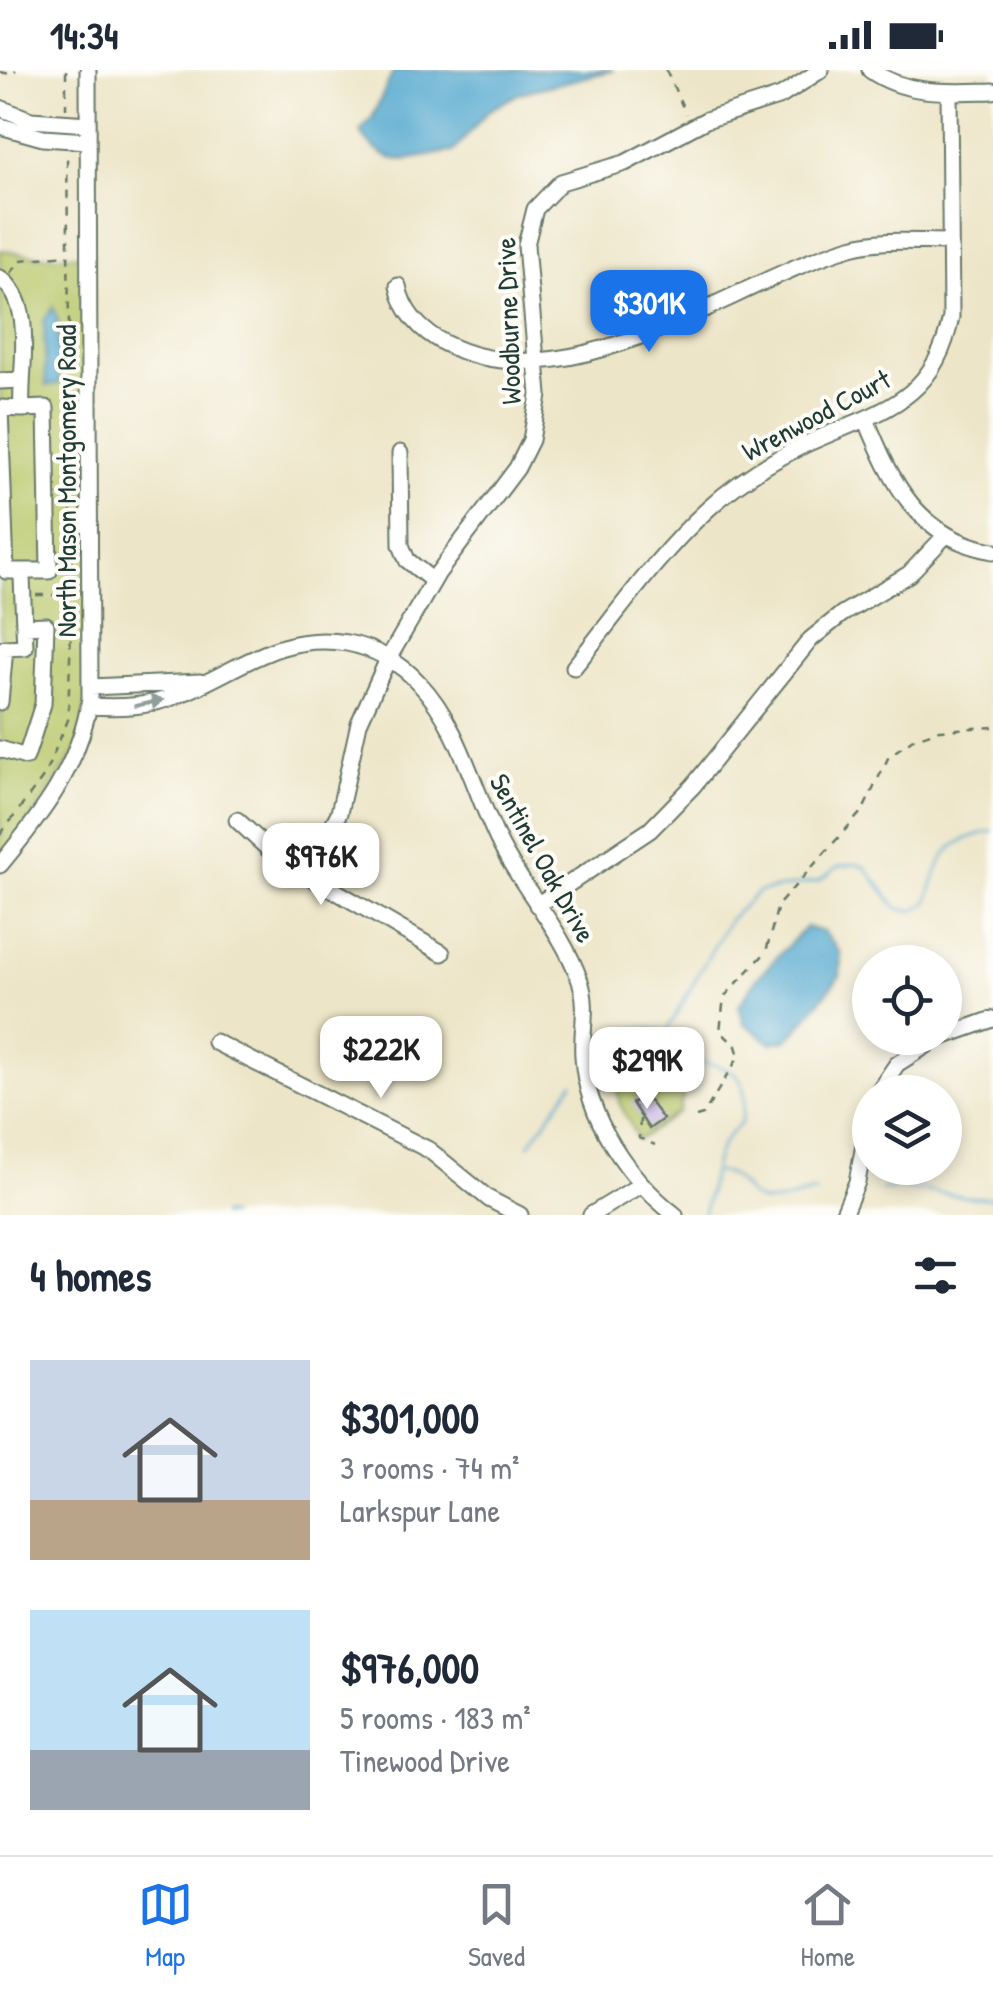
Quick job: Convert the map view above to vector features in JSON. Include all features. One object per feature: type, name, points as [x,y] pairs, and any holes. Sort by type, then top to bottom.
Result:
[{"type":"street","name":"North Mason Montgomery Road","points":[[0,865],[68,773],[91,688],[88,70]]},
{"type":"street","name":"Woodburne Drive","points":[[306,874],[339,814],[359,723],[388,659],[433,581],[525,454],[536,418],[538,360],[526,245],[530,221],[542,198],[561,182],[625,163],[692,127],[781,96],[821,70]]},
{"type":"street","points":[[870,70],[904,88],[993,92]]},
{"type":"street","name":"Wrenwood Court","points":[[574,667],[708,508],[777,459],[866,419],[910,394],[943,349],[950,317],[950,92]]},
{"type":"street","points":[[0,108],[30,120],[88,124]]},
{"type":"street","points":[[0,126],[44,138],[88,141]]},
{"type":"street","points":[[398,286],[418,324],[449,346],[486,357],[538,360],[588,353],[625,341],[853,246],[950,242]]},
{"type":"street","points":[[3,280],[18,298],[22,319],[22,409]]},
{"type":"street","points":[[0,381],[22,380]]},
{"type":"street","points":[[0,408],[46,408],[49,571],[22,571],[6,572],[0,408]]},
{"type":"street","points":[[866,419],[899,492],[918,516],[946,536],[993,550]]},
{"type":"street","points":[[400,453],[402,545],[407,560],[433,581]]},
{"type":"street","points":[[536,904],[650,830],[693,786],[811,639],[842,614],[908,574],[946,536]]},
{"type":"street","points":[[0,702],[4,648],[24,647],[22,571]]},
{"type":"street","points":[[1,751],[26,757],[44,704],[46,625],[24,626]]},
{"type":"street","name":"Sentinel Oak Drive","points":[[89,706],[150,704],[274,647],[305,641],[352,644],[388,659],[420,683],[442,715],[500,843],[568,954],[583,991],[583,1059],[596,1109],[640,1184],[675,1215]]},
{"type":"street","name":"Sentinel Oak Drive","points":[[91,688],[204,681]]},
{"type":"street","points":[[237,820],[258,844],[442,953]]},
{"type":"street","points":[[962,1029],[993,1019]]},
{"type":"street","points":[[215,1042],[429,1150],[489,1200],[520,1215]]},
{"type":"street","points":[[890,1075],[912,1055]]},
{"type":"street","points":[[590,1215],[613,1205],[640,1184]]},
{"type":"street","points":[[842,1215],[856,1185]]},
{"type":"path","points":[[0,72],[16,70]]},
{"type":"path","points":[[66,70],[66,116]]},
{"type":"path","points":[[666,70],[692,127]]},
{"type":"path","points":[[0,835],[44,776],[68,720],[72,595],[68,145]]},
{"type":"path","points":[[3,280],[21,260],[68,255]]},
{"type":"path","points":[[696,1116],[703,1115],[736,1063],[739,1050],[720,1031],[719,1009],[724,997],[766,952],[778,905],[863,810],[889,756],[913,740],[939,730],[993,727]]},
{"type":"path","points":[[640,1118],[640,1138],[655,1145]]},
{"type":"green space","points":[[0,250],[39,256],[89,255],[92,659],[81,744],[0,865]]},
{"type":"green space","points":[[627,1059],[659,1068],[685,1088],[679,1112],[638,1140],[619,1102],[615,1070]]},
{"type":"water","points":[[394,70],[614,70],[520,93],[488,111],[453,152],[402,160],[382,154],[360,132],[372,118]]},
{"type":"water","points":[[53,307],[58,321],[59,384],[46,386],[44,320]]},
{"type":"water","points":[[806,927],[824,932],[841,954],[840,976],[796,1031],[786,1040],[771,1043],[744,1023],[739,1006],[757,978]]},
{"type":"building","points":[[644,1094],[663,1119],[649,1129],[632,1103]]},
{"type":"waterway","points":[[703,1215],[718,1153],[741,1124],[744,1090],[733,1072],[681,1057],[667,1031],[728,921],[758,892],[819,881],[838,867],[855,864],[865,867],[898,909],[913,911],[927,903],[941,863],[953,846],[993,831]]},
{"type":"waterway","points":[[594,1063],[625,1032],[641,1028],[665,1031]]},
{"type":"waterway","points":[[529,1145],[573,1083]]},
{"type":"waterway","points":[[716,1172],[730,1176],[761,1201],[781,1201],[816,1192]]},
{"type":"waterway","points":[[882,1190],[910,1189],[993,1198]]},
{"type":"waterway","points":[[221,1215],[229,1215]]}]
